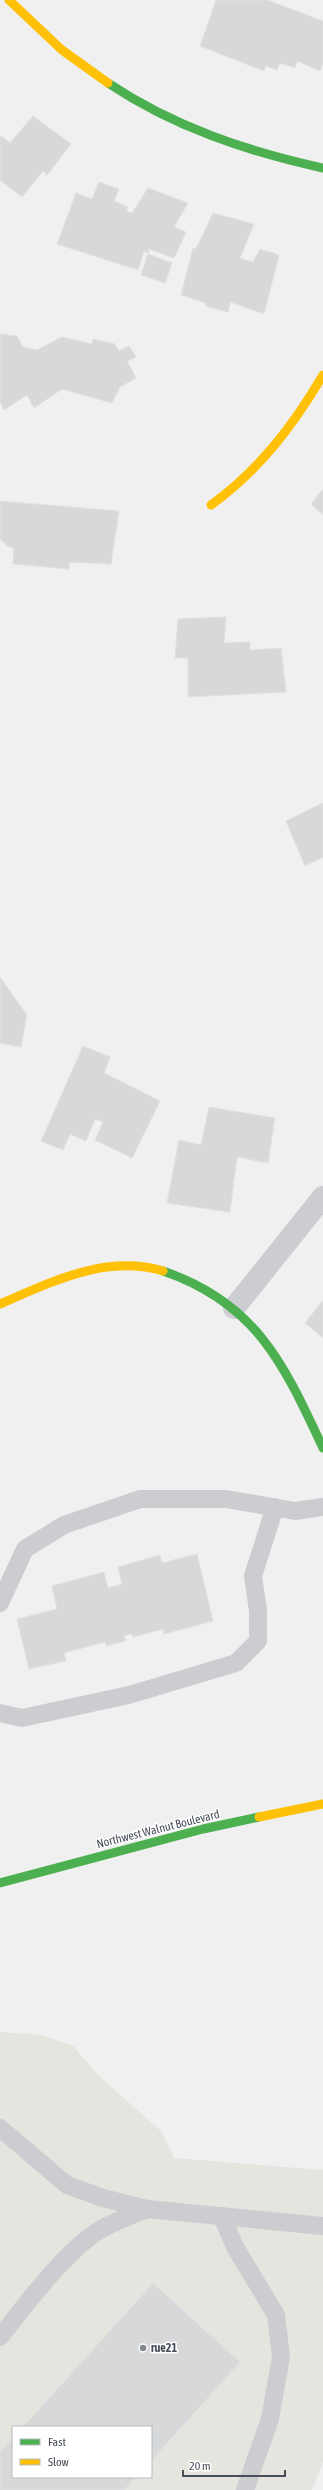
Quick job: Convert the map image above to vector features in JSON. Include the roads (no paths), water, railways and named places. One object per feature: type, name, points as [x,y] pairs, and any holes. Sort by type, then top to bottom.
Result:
[{"type":"street","points":[[9,0],[30,23],[68,56],[129,98],[201,133],[255,152],[323,168]]},
{"type":"street","points":[[211,505],[238,486],[262,463],[305,406],[323,375]]},
{"type":"street","points":[[234,1308],[323,1197]]},
{"type":"street","points":[[0,1304],[66,1277],[105,1268],[132,1266],[172,1272],[198,1282],[234,1308],[268,1344],[283,1366],[323,1448]]},
{"type":"street","name":"Northwest Walnut Boulevard","points":[[0,1883],[203,1829],[323,1804]]},
{"type":"lane","points":[[0,1603],[25,1549],[64,1525],[140,1499],[226,1498],[295,1511],[323,1507]]},
{"type":"lane","points":[[0,1713],[22,1718],[129,1696],[236,1664],[258,1641],[258,1611],[253,1576],[275,1507]]},
{"type":"lane","points":[[0,2128],[67,2185],[103,2198],[147,2209],[323,2226]]},
{"type":"lane","points":[[0,2337],[42,2284],[88,2238],[106,2226],[147,2209]]},
{"type":"lane","points":[[222,2216],[235,2247],[276,2315],[281,2357],[270,2419],[245,2490]]},
{"type":"place","name":"rue21","points":[[143,2348]]}]
